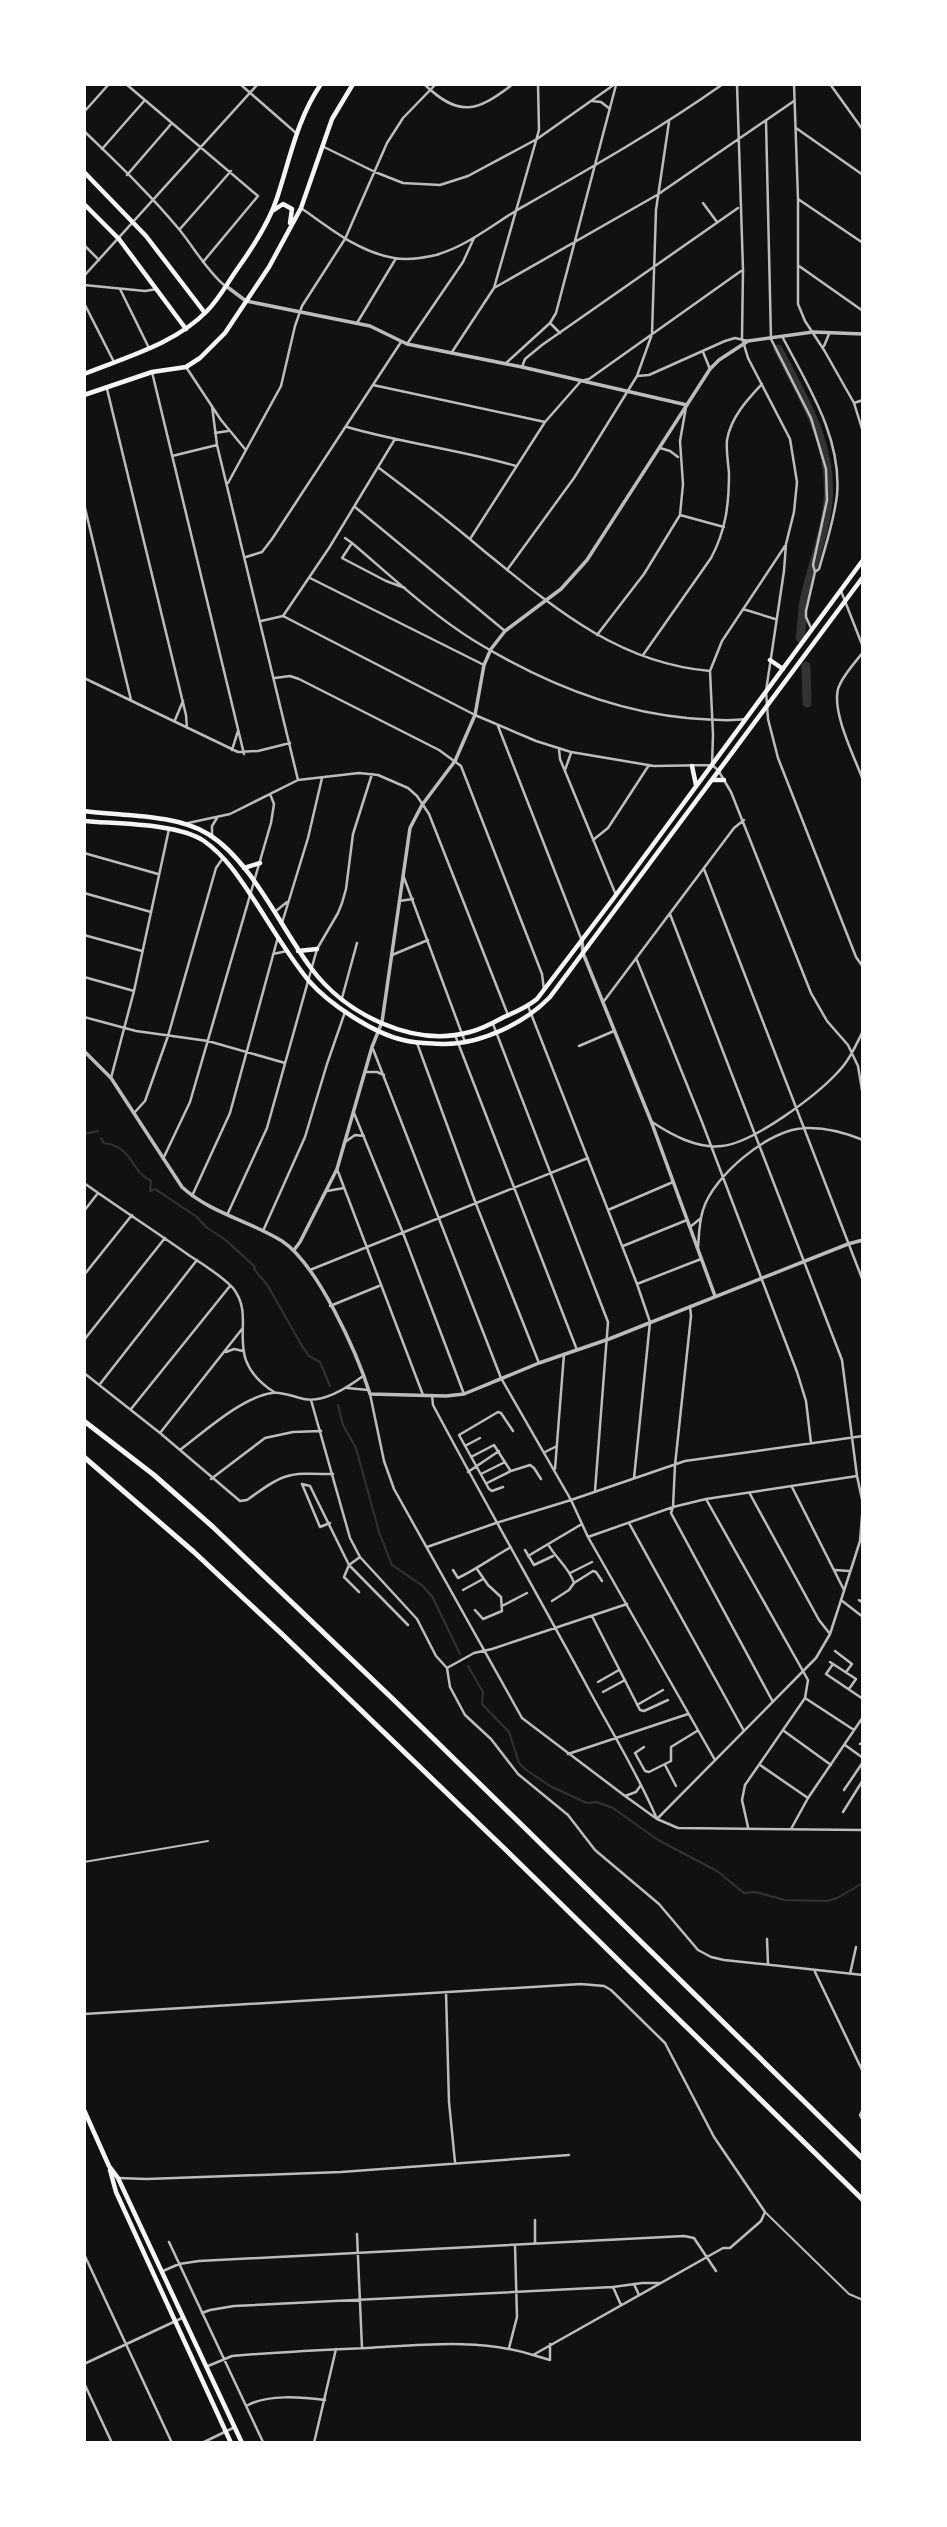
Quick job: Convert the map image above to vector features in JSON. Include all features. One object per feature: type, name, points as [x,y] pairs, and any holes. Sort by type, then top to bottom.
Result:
[{"type":"highway","points":[[84,1421],[154,1475],[223,1536],[863,2159]]},
{"type":"highway","points":[[84,1457],[194,1552],[284,1636],[863,2200]]},
{"type":"main road","points":[[84,374],[149,348],[186,329],[205,313],[248,254],[272,211],[296,133],[321,84]]},
{"type":"main road","points":[[84,395],[152,372],[186,367],[201,358],[225,333],[270,267],[301,208],[332,119],[353,84]]},
{"type":"main road","points":[[84,172],[134,222],[205,313]]},
{"type":"main road","points":[[84,204],[119,239],[186,329]]},
{"type":"main road","points":[[272,211],[282,204],[292,209],[287,231]]},
{"type":"main road","points":[[84,811],[188,823],[212,836],[243,868],[299,951],[327,987],[382,1022],[415,1034],[463,1034],[528,1006],[544,991],[862,561]]},
{"type":"main road","points":[[84,821],[169,828],[194,835],[223,858],[315,987],[345,1011],[378,1031],[401,1040],[417,1043],[465,1042],[531,1014],[550,997],[863,577]]},
{"type":"main road","points":[[770,660],[783,669]]},
{"type":"main road","points":[[692,765],[696,777],[695,787]]},
{"type":"main road","points":[[711,780],[724,780]]},
{"type":"main road","points":[[243,868],[260,863]]},
{"type":"main road","points":[[615,897],[619,904]]},
{"type":"main road","points":[[247,907],[258,907]]},
{"type":"main road","points":[[299,951],[317,949]]},
{"type":"main road","points":[[306,991],[315,987]]},
{"type":"main road","points":[[84,2110],[109,2166],[116,2192],[231,2443]]},
{"type":"main road","points":[[109,2166],[118,2178],[163,2271],[242,2443]]},
{"type":"street","points":[[84,112],[109,84]]},
{"type":"street","points":[[126,84],[257,194],[257,199],[203,262]]},
{"type":"street","points":[[240,84],[296,133]]},
{"type":"street","points":[[84,276],[258,84]]},
{"type":"street","points":[[424,84],[446,102],[471,107],[488,103],[513,84]]},
{"type":"street","points":[[228,484],[281,386],[300,313],[345,239],[393,132],[436,84]]},
{"type":"street","points":[[452,353],[494,288],[537,139],[540,124],[538,84]]},
{"type":"street","points":[[322,146],[403,183],[440,185],[468,176],[537,139],[615,84]]},
{"type":"street","points":[[505,364],[550,323],[565,281],[615,84]]},
{"type":"street","points":[[301,208],[345,239],[376,254],[396,259],[437,254],[474,238],[593,168],[669,122],[723,84]]},
{"type":"street","points":[[737,84],[743,341],[787,433],[795,465],[797,493],[786,544],[766,691],[770,732],[856,957],[863,967]]},
{"type":"street","points":[[794,84],[799,304],[804,321],[854,403],[863,432]]},
{"type":"street","points":[[830,84],[863,130]]},
{"type":"street","points":[[102,149],[145,100]]},
{"type":"street","points":[[592,101],[601,102],[610,108]]},
{"type":"street","points":[[494,288],[657,195],[794,101]]},
{"type":"street","points":[[766,121],[771,339],[811,418],[826,469],[827,500],[806,611],[812,630]]},
{"type":"street","points":[[507,570],[574,478],[637,376],[652,334],[657,195],[669,122]]},
{"type":"street","points":[[127,175],[172,123]]},
{"type":"street","points":[[796,128],[863,176]]},
{"type":"street","points":[[84,131],[179,229],[213,276],[246,301],[370,326],[407,344],[687,405]]},
{"type":"street","points":[[179,229],[231,171]]},
{"type":"street","points":[[798,199],[863,243]]},
{"type":"street","points":[[703,203],[717,222]]},
{"type":"street","points":[[522,367],[525,359],[560,333],[740,207]]},
{"type":"street","points":[[407,344],[463,261],[474,238]]},
{"type":"street","points":[[84,245],[99,260]]},
{"type":"street","points":[[357,323],[396,259]]},
{"type":"street","points":[[799,266],[863,311]]},
{"type":"street","points":[[470,539],[545,422],[581,381],[589,379],[743,270]]},
{"type":"street","points":[[84,285],[145,291],[157,289]]},
{"type":"street","points":[[120,289],[149,348]]},
{"type":"street","points":[[252,291],[257,303]]},
{"type":"street","points":[[84,303],[114,362]]},
{"type":"street","points":[[550,323],[560,333]]},
{"type":"street","points":[[637,376],[649,375],[725,341],[783,338],[813,332],[863,334]]},
{"type":"street","points":[[824,350],[825,338],[830,333]]},
{"type":"street","points":[[783,338],[820,412],[836,463],[837,495],[832,525],[819,569],[815,572]]},
{"type":"street","points":[[294,1250],[337,1169],[372,1047],[382,1022],[410,828],[422,805],[455,761],[475,715],[484,665],[491,649],[505,631],[547,602],[587,560],[710,369],[743,341]]},
{"type":"street","points":[[246,557],[262,552],[272,539],[401,342]]},
{"type":"street","points":[[704,352],[710,369]]},
{"type":"street","points":[[186,367],[229,431],[245,449]]},
{"type":"street","points":[[152,372],[244,754]]},
{"type":"street","points":[[643,655],[711,558],[725,527],[728,511],[727,439],[742,406],[762,384]]},
{"type":"street","points":[[373,385],[545,422]]},
{"type":"street","points":[[106,386],[183,701],[187,727]]},
{"type":"street","points":[[854,403],[863,400]]},
{"type":"street","points":[[597,635],[644,574],[680,515],[683,484],[680,441],[687,405]]},
{"type":"street","points":[[212,406],[217,445],[298,779]]},
{"type":"street","points":[[347,427],[483,456],[516,466]]},
{"type":"street","points":[[215,433],[229,431]]},
{"type":"street","points":[[283,617],[355,507],[395,439]]},
{"type":"street","points":[[172,456],[217,445]]},
{"type":"street","points":[[660,448],[680,458]]},
{"type":"street","points":[[379,468],[557,611],[625,650],[674,666],[710,671]]},
{"type":"street","points":[[84,504],[131,700]]},
{"type":"street","points":[[355,507],[505,631]]},
{"type":"street","points":[[680,515],[725,527]]},
{"type":"street","points":[[345,538],[474,641],[555,683],[611,705],[645,713],[712,720],[747,719]]},
{"type":"street","points":[[352,543],[342,559],[405,588]]},
{"type":"street","points":[[712,765],[710,671],[722,641],[786,544]]},
{"type":"street","points":[[862,561],[863,551]]},
{"type":"street","points":[[310,578],[484,665]]},
{"type":"street","points":[[841,591],[863,647]]},
{"type":"street","points":[[743,609],[775,619]]},
{"type":"street","points":[[261,621],[283,617],[498,726],[571,752],[649,765],[712,765],[724,780],[744,820],[811,993],[827,1021],[848,1045],[858,1066],[863,1097]]},
{"type":"street","points":[[863,652],[841,682],[838,691],[839,712],[863,780]]},
{"type":"street","points":[[275,678],[290,676],[299,679],[461,766],[542,974],[544,991]]},
{"type":"street","points":[[84,677],[244,754],[290,743]]},
{"type":"street","points":[[174,722],[183,701]]},
{"type":"street","points":[[498,726],[582,941],[583,953],[651,1121],[715,1296]]},
{"type":"street","points":[[232,750],[238,731]]},
{"type":"street","points":[[559,748],[560,759],[615,897]]},
{"type":"street","points":[[565,770],[571,752]]},
{"type":"street","points":[[593,840],[608,828],[649,765]]},
{"type":"street","points":[[228,1213],[267,1128],[317,949],[342,903],[348,879],[353,834],[372,774]]},
{"type":"street","points":[[188,823],[230,814],[298,779],[372,774],[408,788],[417,796],[440,842],[508,1015]]},
{"type":"street","points":[[282,925],[308,838],[321,778]]},
{"type":"street","points":[[163,1159],[190,1102],[208,1041],[260,863],[274,804],[270,794]]},
{"type":"street","points":[[212,836],[212,826],[217,818]]},
{"type":"street","points":[[604,1001],[734,828],[744,820]]},
{"type":"street","points":[[111,1078],[134,991],[169,828]]},
{"type":"street","points":[[84,853],[159,874]]},
{"type":"street","points":[[134,1113],[145,1101],[168,1036],[216,867],[223,858]]},
{"type":"street","points":[[704,869],[863,1280]]},
{"type":"street","points":[[403,874],[465,1042]]},
{"type":"street","points":[[84,893],[151,912]]},
{"type":"street","points":[[399,901],[413,899]]},
{"type":"street","points":[[271,909],[279,909],[289,900]]},
{"type":"street","points":[[657,1819],[816,1658],[830,1634],[861,1540],[863,1504],[842,1360],[670,914]]},
{"type":"street","points":[[84,935],[142,951]]},
{"type":"street","points":[[192,1196],[229,1113],[278,937]]},
{"type":"street","points":[[392,955],[429,940]]},
{"type":"street","points":[[342,998],[357,943]]},
{"type":"street","points":[[271,957],[277,952],[288,951]]},
{"type":"street","points":[[636,958],[723,1178],[802,1389],[808,1410],[811,1443]]},
{"type":"street","points":[[542,974],[554,978]]},
{"type":"street","points":[[84,977],[134,991]]},
{"type":"street","points":[[528,1006],[638,1284],[650,1322],[634,1478]]},
{"type":"street","points":[[263,1231],[306,1137],[345,1011]]},
{"type":"street","points":[[84,1017],[125,1029],[208,1041],[285,1063]]},
{"type":"street","points":[[493,1023],[608,1322],[595,1492]]},
{"type":"street","points":[[579,1046],[614,1031]]},
{"type":"street","points":[[651,1121],[677,1136],[710,1146],[738,1142],[796,1107],[840,1070],[863,1031]]},
{"type":"street","points":[[454,1035],[576,1350]]},
{"type":"street","points":[[417,1043],[539,1363]]},
{"type":"street","points":[[372,1047],[501,1378],[715,1760]]},
{"type":"street","points":[[84,1051],[111,1078],[182,1187],[192,1196],[263,1231],[294,1250],[310,1269],[365,1375],[394,1489],[522,1718],[657,1819],[678,1828],[863,1830]]},
{"type":"street","points":[[365,1072],[384,1075]]},
{"type":"street","points":[[354,1113],[464,1394]]},
{"type":"street","points":[[698,1250],[701,1218],[707,1200],[723,1178],[743,1158],[774,1136],[804,1128],[827,1129],[863,1140]]},
{"type":"street","points":[[345,1142],[355,1135],[365,1136]]},
{"type":"street","points":[[310,1269],[588,1158]]},
{"type":"street","points":[[337,1169],[423,1395]]},
{"type":"street","points":[[608,1210],[673,1182]]},
{"type":"street","points":[[84,1183],[197,1260],[230,1286],[240,1304],[243,1351],[248,1367],[265,1386],[274,1392],[311,1400],[346,1388],[365,1375]]},
{"type":"street","points":[[327,1191],[344,1188]]},
{"type":"street","points":[[84,1211],[98,1193]]},
{"type":"street","points":[[84,1275],[132,1215]]},
{"type":"street","points":[[690,1227],[701,1218]]},
{"type":"street","points":[[623,1246],[687,1220]]},
{"type":"street","points":[[84,1340],[165,1238]]},
{"type":"street","points":[[346,1388],[423,1395],[464,1394],[863,1240]]},
{"type":"street","points":[[638,1284],[701,1259]]},
{"type":"street","points":[[99,1385],[197,1260]]},
{"type":"street","points":[[330,1306],[380,1285]]},
{"type":"street","points":[[130,1410],[230,1286]]},
{"type":"street","points":[[690,1306],[671,1513],[773,1702]]},
{"type":"street","points":[[160,1433],[242,1329]]},
{"type":"street","points":[[223,1353],[234,1349],[243,1351]]},
{"type":"street","points":[[554,1471],[564,1354]]},
{"type":"street","points":[[84,1373],[240,1501],[247,1500],[284,1475],[334,1474]]},
{"type":"street","points":[[180,1450],[236,1410],[274,1392]]},
{"type":"street","points":[[432,1395],[432,1405],[618,1738],[657,1819]]},
{"type":"street","points":[[311,1400],[350,1538],[360,1557],[412,1612],[436,1656],[447,1668],[450,1687],[465,1715],[491,1740],[518,1774],[568,1815],[595,1850],[659,1904],[698,1950],[724,1960],[815,1972],[863,1975]]},
{"type":"street","points":[[503,1486],[491,1491],[460,1433],[498,1412],[513,1431]]},
{"type":"street","points":[[211,1479],[265,1438],[284,1433],[321,1431]]},
{"type":"street","points":[[427,1547],[685,1461],[863,1436]]},
{"type":"street","points":[[465,1446],[481,1438]]},
{"type":"street","points":[[471,1457],[494,1445],[511,1471]]},
{"type":"street","points":[[544,1453],[557,1446]]},
{"type":"street","points":[[468,1472],[499,1451]]},
{"type":"street","points":[[481,1474],[505,1462]]},
{"type":"street","points":[[486,1483],[530,1465],[541,1479]]},
{"type":"street","points":[[589,1537],[673,1507],[706,1499],[857,1476]]},
{"type":"street","points":[[330,1523],[320,1527],[302,1484],[310,1486],[330,1523],[349,1565],[408,1625]]},
{"type":"street","points":[[792,1486],[844,1590]]},
{"type":"street","points":[[749,1493],[830,1634]]},
{"type":"street","points":[[706,1499],[808,1680],[805,1698],[745,1785],[742,1800],[749,1828]]},
{"type":"street","points":[[629,1523],[744,1731]]},
{"type":"street","points":[[528,1556],[582,1524]]},
{"type":"street","points":[[548,1544],[554,1556],[570,1573],[574,1583]]},
{"type":"street","points":[[453,1570],[458,1578],[510,1547]]},
{"type":"street","points":[[525,1550],[534,1565],[554,1556]]},
{"type":"street","points":[[359,1591],[344,1577],[349,1565],[360,1557]]},
{"type":"street","points":[[570,1573],[592,1562]]},
{"type":"street","points":[[475,1609],[483,1619],[502,1611],[501,1597],[477,1569]]},
{"type":"street","points":[[835,1570],[850,1571]]},
{"type":"street","points":[[552,1601],[593,1572],[596,1572],[602,1581]]},
{"type":"street","points":[[463,1590],[483,1579]]},
{"type":"street","points":[[502,1606],[527,1593]]},
{"type":"street","points":[[841,1600],[863,1617]]},
{"type":"street","points":[[447,1668],[474,1653],[627,1604]]},
{"type":"street","points":[[592,1616],[640,1710],[645,1711],[668,1700]]},
{"type":"street","points":[[835,1651],[852,1664],[845,1673]]},
{"type":"street","points":[[849,1689],[856,1679],[832,1663],[826,1674],[863,1699]]},
{"type":"street","points":[[598,1682],[620,1670]]},
{"type":"street","points":[[603,1692],[625,1680]]},
{"type":"street","points":[[636,1704],[663,1690]]},
{"type":"street","points":[[805,1698],[853,1731]]},
{"type":"street","points":[[568,1754],[688,1714]]},
{"type":"street","points":[[791,1829],[808,1798],[863,1717]]},
{"type":"street","points":[[644,1747],[635,1754],[645,1771],[649,1772],[665,1765],[672,1758],[671,1748],[697,1731]]},
{"type":"street","points":[[784,1731],[831,1765]]},
{"type":"street","points":[[844,1790],[863,1760],[845,1745]]},
{"type":"street","points":[[665,1765],[676,1786]]},
{"type":"street","points":[[760,1765],[808,1798]]},
{"type":"street","points":[[843,1812],[863,1780]]},
{"type":"street","points":[[625,1796],[636,1792],[642,1784]]},
{"type":"street","points":[[767,1939],[768,1964]]},
{"type":"street","points":[[850,1974],[856,1947]]},
{"type":"street","points":[[815,1972],[863,2072]]},
{"type":"street","points":[[84,2014],[582,1984],[604,1986],[611,1990],[665,2043],[714,2137],[765,2212],[761,2221],[730,2248],[723,2248],[533,2355]]},
{"type":"street","points":[[446,1992],[449,2102],[455,2162]]},
{"type":"street","points":[[863,2109],[860,2115],[863,2121]]},
{"type":"street","points":[[118,2178],[341,2172],[569,2155]]},
{"type":"street","points":[[535,2220],[536,2244]]},
{"type":"street","points":[[357,2234],[362,2348]]},
{"type":"street","points":[[163,2271],[198,2260],[689,2236],[694,2238],[716,2271]]},
{"type":"street","points":[[169,2242],[263,2442]]},
{"type":"street","points":[[509,2348],[517,2317],[515,2245]]},
{"type":"street","points":[[84,2254],[172,2443]]},
{"type":"street","points":[[202,2313],[234,2306],[659,2283]]},
{"type":"street","points":[[634,2284],[639,2295]]},
{"type":"street","points":[[613,2287],[621,2305]]},
{"type":"street","points":[[84,2364],[184,2317]]},
{"type":"street","points":[[208,2366],[232,2356],[452,2344],[509,2348],[550,2360],[550,2344]]},
{"type":"street","points":[[314,2443],[336,2349]]},
{"type":"street","points":[[84,2383],[112,2443]]},
{"type":"street","points":[[246,2406],[262,2399],[325,2400]]},
{"type":"street","points":[[202,2443],[235,2427]]},
{"type":"lane","points":[[84,1862],[208,1841]]},
{"type":"lane","points":[[765,2212],[849,2294],[863,2300]]},
{"type":"waterway","points":[[778,349],[814,422],[826,460],[828,480],[826,514],[804,601],[800,638]]},
{"type":"waterway","points":[[806,666],[807,703]]},
{"type":"waterway","points":[[84,1134],[98,1131]]},
{"type":"waterway","points":[[101,1138],[104,1143],[114,1145],[127,1154],[144,1177],[151,1181],[150,1191],[155,1189],[197,1217],[255,1267],[302,1346],[309,1356],[320,1362],[330,1386]]},
{"type":"waterway","points":[[338,1405],[343,1425],[356,1448],[379,1532],[392,1565],[423,1586],[433,1598],[460,1654]]},
{"type":"waterway","points":[[468,1666],[483,1692],[482,1704],[509,1732],[519,1763],[525,1769],[550,1786],[587,1803],[596,1802],[613,1808],[658,1840],[717,1871],[744,1893],[755,1892],[785,1900],[827,1901],[863,1883]]}]
